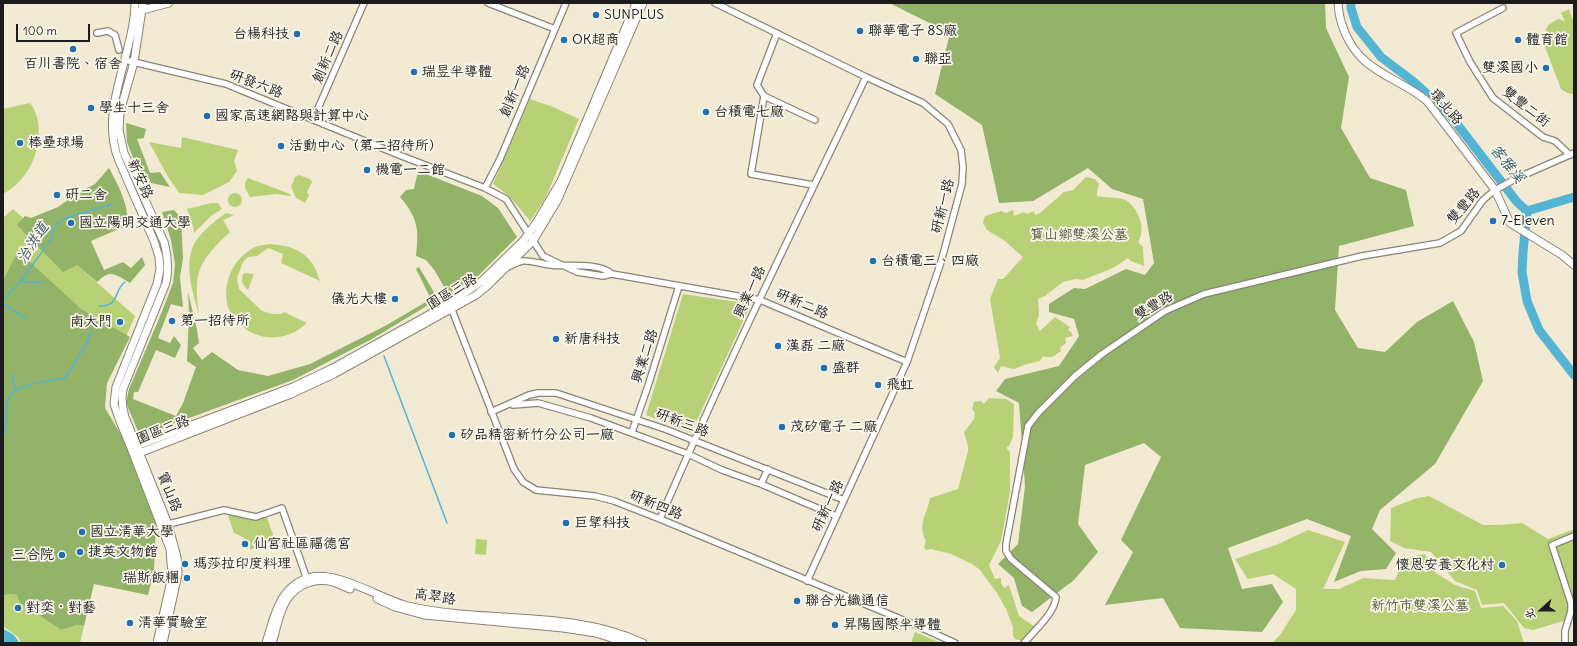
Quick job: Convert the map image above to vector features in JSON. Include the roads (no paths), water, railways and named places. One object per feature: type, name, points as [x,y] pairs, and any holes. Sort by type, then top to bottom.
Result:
[{"type":"street","name":"新安路","points":[[135,3],[132,29],[113,115],[112,139],[114,150],[158,252],[160,269],[153,297],[119,379],[115,395],[116,411],[136,450]]},
{"type":"street","points":[[134,11],[143,7],[169,3]]},
{"type":"street","name":"創新二路","points":[[313,120],[364,3]]},
{"type":"street","points":[[488,3],[555,29]]},
{"type":"street","name":"創新一路","points":[[485,188],[500,159],[566,3]]},
{"type":"street","name":"園區三路","points":[[451,306],[531,238],[561,181],[636,3]]},
{"type":"street","name":"園區三路","points":[[136,450],[291,394],[334,374],[486,287],[506,268],[531,238],[557,201],[643,3]]},
{"type":"street","name":"研新一路","points":[[715,3],[866,77],[923,103],[948,124],[961,150],[963,167],[962,184],[941,262],[907,362],[807,581]]},
{"type":"street","name":"環北路","points":[[1338,3],[1342,26],[1350,43],[1364,60],[1417,92],[1427,101],[1495,190],[1510,223],[1562,255],[1574,266]]},
{"type":"street","name":"新安路","points":[[136,450],[122,408],[123,389],[145,338],[166,283],[168,264],[164,242],[130,168],[121,142],[119,130],[120,112],[134,62],[143,7]]},
{"type":"street","name":"雙豐二街","points":[[1503,8],[1456,32],[1470,62],[1493,98],[1543,137],[1555,141],[1572,154]]},
{"type":"street","points":[[97,33],[108,31],[115,35],[119,50]]},
{"type":"street","points":[[777,33],[757,85],[764,96],[815,120]]},
{"type":"street","name":"研發六路","points":[[125,60],[226,84],[485,188],[506,199],[531,238]]},
{"type":"street","name":"興業一路","points":[[660,518],[694,440],[813,185],[866,77]]},
{"type":"street","points":[[764,96],[752,174],[813,185]]},
{"type":"street","name":"雙豐路","points":[[1024,643],[1056,604],[1056,597],[1011,559],[1006,551],[1006,544],[1028,426],[1039,412],[1076,376],[1102,354],[1165,312],[1204,294],[1362,256],[1440,243],[1461,231],[1483,200],[1495,190],[1516,178],[1572,154]]},
{"type":"street","name":"研新二路","points":[[531,238],[543,256],[565,267]]},
{"type":"street","name":"研新二路","points":[[506,268],[522,261],[565,267],[577,265],[602,269],[612,274],[760,300],[907,362]]},
{"type":"street","name":"興業二路","points":[[632,432],[679,286]]},
{"type":"street","name":"研新四路","points":[[451,306],[514,469],[523,482],[536,490],[595,496],[614,501],[660,518],[955,643]]},
{"type":"street","name":"研新三路","points":[[491,412],[529,395],[538,393],[556,393],[636,418],[844,500]]},
{"type":"street","name":"研新三路","points":[[508,405],[538,403],[591,418],[688,454],[722,470],[761,484],[836,516]]},
{"type":"street","name":"寶山路","points":[[136,450],[177,557],[178,574],[163,643]]},
{"type":"street","points":[[761,484],[768,469]]},
{"type":"street","points":[[165,525],[224,510],[256,517],[282,508],[308,580]]},
{"type":"street","name":"寶山路","points":[[157,643],[172,576],[170,549],[165,525]]},
{"type":"street","points":[[1565,643],[1565,631],[1571,611],[1571,603],[1552,545],[1574,536]]},
{"type":"street","name":"高翠路","points":[[266,643],[276,608],[281,599],[294,585],[322,575],[336,578],[407,606],[462,614],[570,623],[616,632],[643,643]]},
{"type":"street","name":"高翠路","points":[[272,643],[282,608],[290,595],[308,580],[333,582],[395,607],[424,615],[563,628],[596,633],[619,639],[627,643]]},
{"type":"water","points":[[3,629],[13,634],[19,643],[3,643]]},
{"type":"waterway","name":"客雅溪","points":[[1351,3],[1351,8],[1357,27],[1381,57],[1414,82],[1450,115],[1517,202],[1527,211],[1522,272],[1527,301],[1539,330],[1574,375]]},
{"type":"waterway","points":[[1527,211],[1574,197]]},
{"type":"waterway","name":"治洪道","points":[[3,300],[20,282],[50,241],[55,226],[63,219],[112,204]]},
{"type":"waterway","name":"治洪道","points":[[20,282],[44,282]]},
{"type":"waterway","points":[[99,306],[106,306],[110,304],[125,282]]},
{"type":"waterway","name":"治洪道","points":[[3,304],[26,318]]},
{"type":"waterway","name":"治洪道","points":[[3,435],[5,433],[7,402],[12,394],[25,386],[65,378],[88,341],[91,330]]},
{"type":"waterway","points":[[384,356],[447,523]]},
{"type":"waterway","name":"治洪道","points":[[13,374],[14,387],[16,390]]},
{"type":"place","name":"SUNPLUS","points":[[596,15]]},
{"type":"place","name":"聯華電子 8S廠","points":[[860,31]]},
{"type":"place","name":"台楊科技","points":[[297,34]]},
{"type":"place","name":"OK超商","points":[[564,40]]},
{"type":"place","name":"體育館","points":[[1518,40]]},
{"type":"place","name":"百川書院、宿舍","points":[[73,49]]},
{"type":"place","name":"聯亞","points":[[916,59]]},
{"type":"place","name":"雙溪國小","points":[[1546,68]]},
{"type":"place","name":"瑞昱半導體","points":[[414,72]]},
{"type":"place","name":"學生十三舍","points":[[91,108]]},
{"type":"place","name":"台積電七廠","points":[[706,112]]},
{"type":"place","name":"國家高速網路與計算中心","points":[[207,116]]},
{"type":"place","name":"棒壘球場","points":[[20,143]]},
{"type":"place","name":"活動中心（第二招待所）","points":[[281,146]]},
{"type":"place","name":"機電一二館","points":[[367,170]]},
{"type":"place","name":"研二舍","points":[[57,195]]},
{"type":"place","name":"7-Eleven","points":[[1493,221]]},
{"type":"place","name":"國立陽明交通大學","points":[[71,223]]},
{"type":"place","name":"台積電三、四廠","points":[[873,261]]},
{"type":"place","name":"儀光大樓","points":[[395,299]]},
{"type":"place","name":"第一招待所","points":[[172,321]]},
{"type":"place","name":"南大門","points":[[120,322]]},
{"type":"place","name":"新唐科技","points":[[556,339]]},
{"type":"place","name":"漢磊 二廠","points":[[778,346]]},
{"type":"place","name":"盛群","points":[[824,368]]},
{"type":"place","name":"飛虹","points":[[878,385]]},
{"type":"place","name":"茂矽電子 二廠","points":[[782,427]]},
{"type":"place","name":"矽品精密新竹分公司一廠","points":[[452,435]]},
{"type":"place","name":"巨擘科技","points":[[566,523]]},
{"type":"place","name":"國立清華大學","points":[[82,532]]},
{"type":"place","name":"仙宮社區福德宮","points":[[245,544]]},
{"type":"place","name":"捷英文物館","points":[[80,552]]},
{"type":"place","name":"三合院","points":[[62,555]]},
{"type":"place","name":"瑪莎拉印度料理","points":[[185,564]]},
{"type":"place","name":"懷恩安養文化村","points":[[1502,565]]},
{"type":"place","name":"瑞斯飯糰","points":[[187,578]]},
{"type":"place","name":"聯合光纖通信","points":[[797,601]]},
{"type":"place","name":"對奕‧對藝","points":[[18,608]]},
{"type":"place","name":"清華實驗室","points":[[130,623]]},
{"type":"place","name":"昇陽國際半導體","points":[[835,625]]},
{"type":"park label","name":"寶山鄉雙溪公墓","points":[[1079,235]]},
{"type":"park label","name":"新竹市雙溪公墓","points":[[1420,606]]}]
